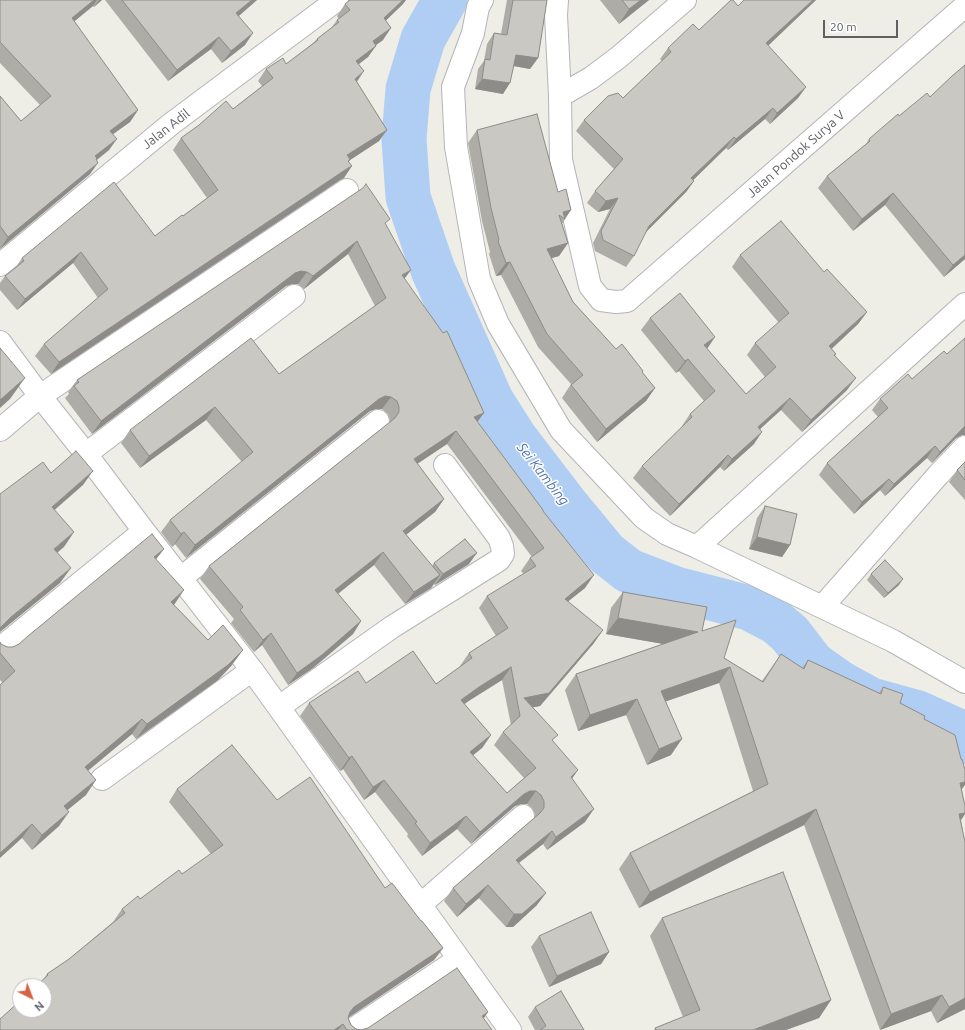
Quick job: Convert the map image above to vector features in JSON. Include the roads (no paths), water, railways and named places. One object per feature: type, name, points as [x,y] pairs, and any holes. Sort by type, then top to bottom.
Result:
[{"type":"street","name":"Jalan Adil","points":[[0,265],[311,7],[337,0]]},
{"type":"street","points":[[482,0],[478,7],[473,32],[453,87],[456,147],[479,279],[498,324],[561,430],[644,518],[667,534],[894,641],[965,682]]},
{"type":"street","points":[[557,0],[556,15],[560,96],[602,70],[686,0]]},
{"type":"street","name":"Jalan Pondok Surya V","points":[[560,96],[561,160],[590,286],[601,300],[627,302],[965,6]]},
{"type":"street","points":[[0,430],[40,396],[347,190]]},
{"type":"street","points":[[86,454],[294,296]]},
{"type":"street","points":[[697,547],[965,304]]},
{"type":"street","points":[[0,342],[252,670],[510,1030]]},
{"type":"street","points":[[181,578],[378,421]]},
{"type":"street","points":[[822,607],[939,474],[965,447]]},
{"type":"street","points":[[279,707],[392,627],[499,560],[503,554],[499,538],[445,465]]},
{"type":"street","points":[[0,650],[9,640],[144,531]]},
{"type":"street","points":[[102,780],[252,670]]},
{"type":"street","points":[[420,905],[524,816]]},
{"type":"street","points":[[352,1030],[459,959]]},
{"type":"waterway","name":"Sei Kambing","points":[[445,0],[423,39],[408,89],[404,139],[408,197],[433,270],[491,400],[515,438],[564,502],[606,553],[629,571],[676,589],[749,608],[776,622],[790,634],[813,664],[840,683],[871,700],[918,713],[956,730],[965,742]]}]
